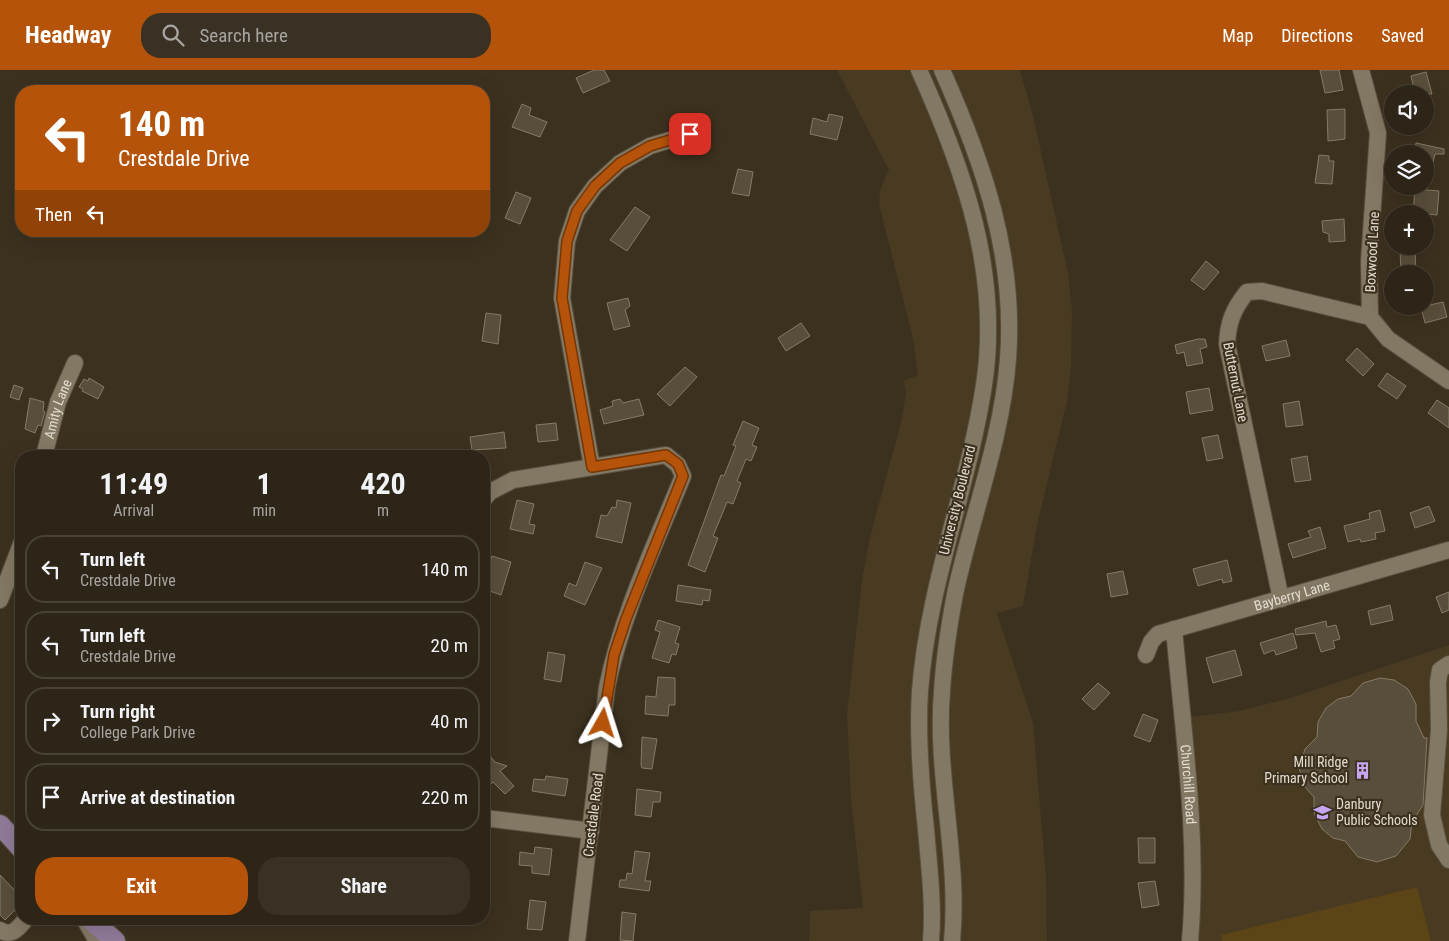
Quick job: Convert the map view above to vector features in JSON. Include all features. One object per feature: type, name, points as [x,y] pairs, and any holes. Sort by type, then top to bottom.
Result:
[{"type":"main road","points":[[3,833],[15,843]]},
{"type":"main road","points":[[97,925],[114,941]]},
{"type":"street","name":"University Boulevard","points":[[919,70],[948,138],[971,203],[984,265],[988,326],[987,357],[978,415],[934,589],[920,692],[920,758],[930,875],[931,941]]},
{"type":"street","name":"University Boulevard","points":[[942,70],[968,130],[992,197],[1005,262],[1009,326],[1008,358],[999,419],[955,593],[942,685],[941,758],[952,882],[952,941]]},
{"type":"street","name":"Boxwood Lane","points":[[1361,70],[1378,133],[1369,261],[1370,317]]},
{"type":"street","points":[[490,492],[513,480],[592,467],[562,298],[567,241],[577,211],[595,186],[620,163],[650,146],[690,134]]},
{"type":"street","name":"Butternut Lane","points":[[1281,599],[1226,344],[1228,322],[1238,303],[1247,292],[1262,291],[1370,317]]},
{"type":"street","points":[[1370,317],[1388,339],[1449,381]]},
{"type":"street","name":"Amity Lane","points":[[46,450],[58,402],[75,363]]},
{"type":"street","name":"Crestdale Road","points":[[577,941],[607,687],[614,655],[626,619],[683,476],[678,464],[666,455],[592,467]]},
{"type":"street","name":"Bayberry Lane","points":[[1146,655],[1151,642],[1158,634],[1449,550]]},
{"type":"street","points":[[0,600],[15,560]]},
{"type":"street","name":"Churchill Road","points":[[1174,629],[1186,759],[1194,895],[1190,941]]},
{"type":"street","points":[[1449,664],[1440,670],[1438,682],[1444,729],[1432,815],[1439,845],[1449,860]]},
{"type":"street","points":[[490,819],[591,831]]},
{"type":"street","points":[[0,930],[7,933],[14,932],[20,925]]},
{"type":"street","points":[[88,925],[97,941]]},
{"type":"shaded area","points":[[837,70],[1020,70],[1033,116],[1068,273],[1072,311],[1071,368],[1067,401],[1037,525],[1023,606],[997,613],[1033,723],[1046,878],[1047,941],[809,941],[810,911],[863,908],[851,799],[847,714],[862,580],[871,533],[902,419],[906,393],[904,381],[918,375],[913,339],[879,204],[880,190],[889,170]]},
{"type":"shaded area","name":"Danbury Public Schools","points":[[1449,645],[1449,941],[1197,941],[1200,907],[1191,717],[1239,711],[1287,699]]},
{"type":"shaded area","points":[[1417,887],[1431,941],[1222,941],[1221,935]]},
{"type":"building","points":[[594,70],[604,70],[610,81],[583,93],[576,78]]},
{"type":"building","points":[[1320,70],[1339,70],[1343,90],[1325,93]]},
{"type":"building","points":[[1426,72],[1430,85],[1413,85],[1411,76]]},
{"type":"building","points":[[522,104],[531,108],[529,115],[547,122],[540,137],[512,127]]},
{"type":"building","points":[[1345,109],[1345,139],[1328,141],[1327,110]]},
{"type":"building","points":[[829,114],[843,117],[837,140],[810,134],[813,118],[827,122]]},
{"type":"building","points":[[1434,147],[1444,149],[1444,154],[1435,154],[1434,158]]},
{"type":"building","points":[[1319,155],[1329,156],[1329,161],[1334,161],[1332,184],[1315,183]]},
{"type":"building","points":[[738,169],[753,172],[749,196],[732,193]]},
{"type":"building","points":[[1434,191],[1439,191],[1437,215],[1434,215],[1434,205],[1414,205],[1414,195],[1434,195]]},
{"type":"building","points":[[516,192],[531,198],[520,224],[505,218]]},
{"type":"building","points":[[635,207],[650,217],[627,251],[610,240]]},
{"type":"building","points":[[1344,219],[1345,241],[1329,242],[1329,234],[1323,232],[1322,221]]},
{"type":"building","points":[[1400,255],[1415,255],[1416,265],[1401,265]]},
{"type":"building","points":[[1206,261],[1219,272],[1204,290],[1191,280]]},
{"type":"building","points":[[628,298],[630,306],[625,310],[630,326],[614,330],[607,303]]},
{"type":"building","points":[[1443,302],[1447,317],[1425,323],[1423,315],[1434,315],[1434,304]]},
{"type":"building","points":[[486,313],[501,315],[498,344],[482,341]]},
{"type":"building","points":[[801,323],[810,336],[786,351],[778,338]]},
{"type":"building","points":[[1205,339],[1207,347],[1200,349],[1203,363],[1187,366],[1184,352],[1177,354],[1175,345]]},
{"type":"building","points":[[1286,340],[1290,356],[1266,361],[1262,346]]},
{"type":"building","points":[[1357,348],[1374,364],[1363,376],[1346,360]]},
{"type":"building","points":[[685,367],[697,377],[670,406],[657,394]]},
{"type":"building","points":[[1387,373],[1406,386],[1397,399],[1378,386]]},
{"type":"building","points":[[89,378],[104,387],[98,399],[82,391],[83,389],[79,387],[84,379],[88,381]]},
{"type":"building","points":[[14,385],[23,388],[19,400],[10,397]]},
{"type":"building","points":[[1209,388],[1213,410],[1190,414],[1186,392]]},
{"type":"building","points":[[30,398],[44,402],[43,411],[45,412],[41,426],[38,425],[35,433],[25,429]]},
{"type":"building","points":[[620,399],[623,403],[639,399],[644,415],[604,424],[600,410],[613,406],[612,401]]},
{"type":"building","points":[[1437,400],[1449,408],[1449,428],[1428,413]]},
{"type":"building","points":[[1299,401],[1303,425],[1286,427],[1283,404]]},
{"type":"building","points":[[743,421],[759,428],[752,445],[757,447],[751,461],[746,459],[737,481],[741,483],[733,504],[727,502],[713,536],[718,538],[705,572],[688,565],[721,475],[724,476],[736,446],[733,445]]},
{"type":"building","points":[[556,423],[558,440],[538,442],[536,425]]},
{"type":"building","points":[[504,432],[506,448],[472,450],[470,437]]},
{"type":"building","points":[[1218,435],[1223,458],[1207,461],[1202,438]]},
{"type":"building","points":[[1307,456],[1311,480],[1295,482],[1291,459]]},
{"type":"building","points":[[517,500],[534,504],[529,524],[535,525],[533,534],[510,529]]},
{"type":"building","points":[[617,500],[631,503],[622,543],[596,537],[601,515],[607,516],[612,507],[616,508]]},
{"type":"building","points":[[1429,506],[1435,521],[1415,528],[1410,513]]},
{"type":"building","points":[[1380,510],[1385,531],[1375,533],[1376,539],[1361,542],[1360,539],[1348,542],[1344,526],[1370,519],[1369,513]]},
{"type":"building","points":[[1320,527],[1326,548],[1293,558],[1288,544],[1311,537],[1308,531]]},
{"type":"building","points":[[492,556],[511,562],[501,595],[490,591],[490,562]]},
{"type":"building","points":[[1227,560],[1232,581],[1223,583],[1222,579],[1198,586],[1193,569]]},
{"type":"building","points":[[585,562],[602,568],[585,605],[564,596],[569,583],[576,586]]},
{"type":"building","points":[[1123,571],[1128,594],[1111,597],[1107,574]]},
{"type":"building","points":[[678,585],[711,590],[709,601],[703,600],[702,605],[676,601]]},
{"type":"building","points":[[1449,592],[1449,610],[1442,613],[1436,597]]},
{"type":"building","points":[[1390,605],[1393,620],[1371,625],[1368,611]]},
{"type":"building","points":[[658,620],[680,627],[675,643],[679,644],[676,655],[672,654],[669,663],[652,658],[660,632],[655,630]]},
{"type":"building","points":[[1326,621],[1327,627],[1336,625],[1340,639],[1333,641],[1335,648],[1321,652],[1315,633],[1296,635],[1295,629]]},
{"type":"building","points":[[1293,633],[1297,648],[1276,655],[1274,650],[1264,654],[1260,643]]},
{"type":"building","points":[[1235,650],[1242,675],[1213,683],[1206,658]]},
{"type":"building","points":[[548,652],[565,655],[561,682],[544,679]]},
{"type":"building","points":[[658,677],[675,678],[675,705],[669,705],[668,716],[645,714],[646,696],[656,697]]},
{"type":"building","name":"Mill Ridge Primary School","points":[[1380,678],[1394,680],[1408,689],[1416,704],[1416,721],[1424,738],[1427,738],[1423,805],[1412,822],[1410,839],[1396,856],[1377,862],[1358,857],[1345,841],[1333,838],[1322,829],[1314,813],[1314,797],[1305,787],[1299,768],[1305,749],[1317,737],[1318,722],[1326,708],[1338,699],[1351,696],[1363,683]]},
{"type":"building","points":[[1098,683],[1110,693],[1094,710],[1082,699]]},
{"type":"building","points":[[1143,714],[1158,720],[1150,742],[1134,736]]},
{"type":"building","points":[[642,737],[657,739],[652,769],[642,768],[641,765]]},
{"type":"building","points":[[490,756],[495,762],[507,766],[500,771],[514,786],[505,794],[493,782],[491,784]]},
{"type":"building","points":[[546,776],[568,779],[565,796],[532,791],[534,779],[545,780]]},
{"type":"building","points":[[637,789],[661,792],[660,802],[653,802],[651,817],[635,815]]},
{"type":"building","points":[[1138,838],[1155,838],[1155,863],[1139,863]]},
{"type":"building","points":[[535,847],[552,849],[549,875],[532,873],[532,866],[519,865],[520,852],[534,854]]},
{"type":"building","points":[[635,851],[650,853],[645,881],[651,881],[649,891],[619,887],[620,880],[626,880],[627,873],[632,874]]},
{"type":"building","points":[[0,875],[15,891],[15,910],[5,920],[0,915]]},
{"type":"building","points":[[1155,881],[1159,905],[1142,908],[1138,883]]},
{"type":"building","points":[[530,900],[546,902],[542,930],[527,929]]},
{"type":"building","points":[[622,912],[636,914],[633,941],[620,940]]},
{"type":"place","name":"Mill Ridge Primary School","points":[[1362,770]]},
{"type":"place","name":"Danbury Public Schools","points":[[1322,812]]},
{"type":"route","points":[[603,723],[607,687],[614,655],[626,619],[683,476],[678,464],[666,455],[592,467],[562,298],[567,241],[577,211],[595,186],[620,163],[650,146],[690,134]]}]
